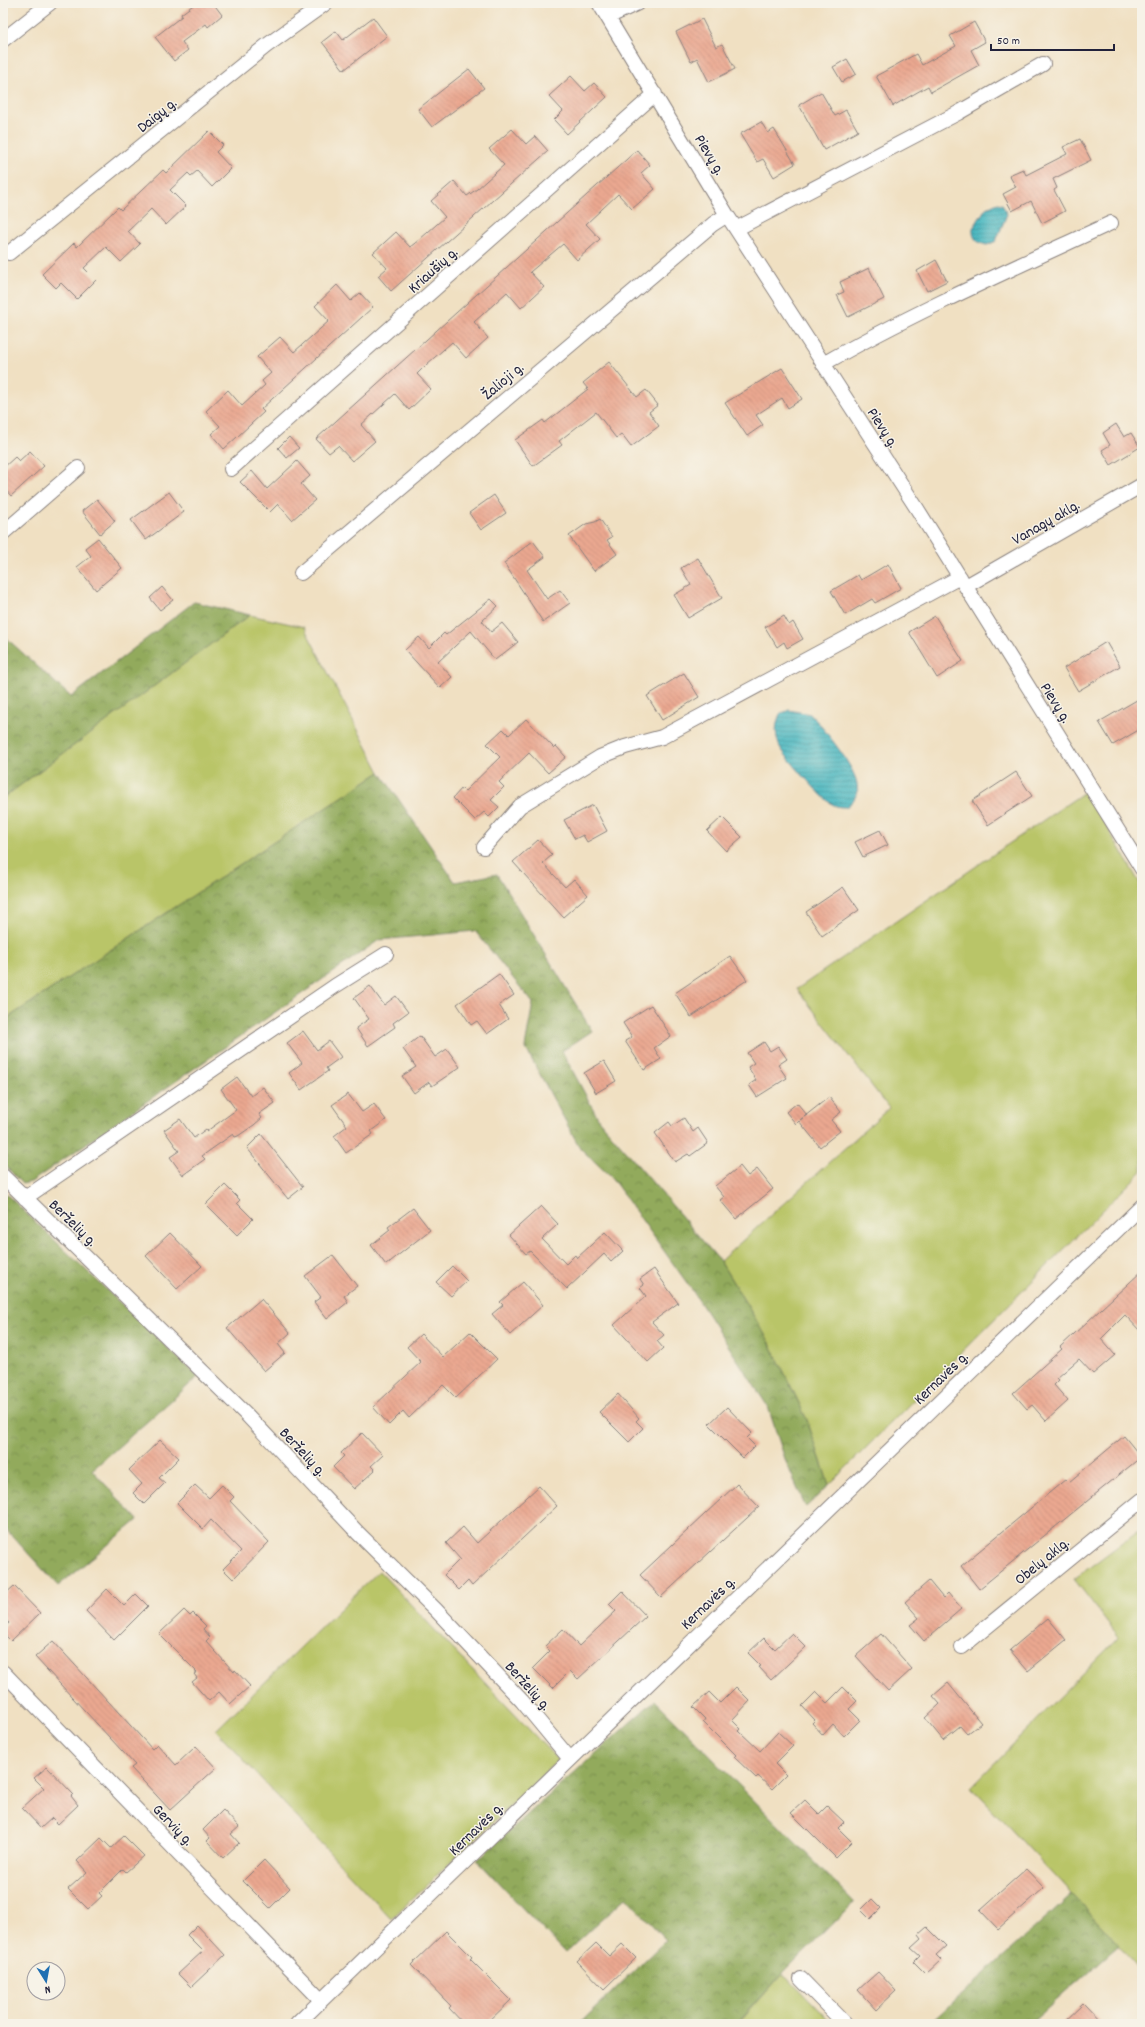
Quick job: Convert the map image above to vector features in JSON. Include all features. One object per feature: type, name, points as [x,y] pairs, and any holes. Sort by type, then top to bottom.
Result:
[{"type":"street","points":[[3,40],[50,3]]},
{"type":"street","name":"Daigų g.","points":[[9,254],[266,46],[326,3]]},
{"type":"street","name":"Pievų g.","points":[[599,3],[736,229],[963,582],[1140,862]]},
{"type":"street","points":[[608,18],[638,3]]},
{"type":"street","points":[[736,229],[958,113],[1043,64]]},
{"type":"street","name":"Kriaušių g.","points":[[231,470],[655,94]]},
{"type":"street","name":"Žalioji g.","points":[[301,573],[707,229],[728,215]]},
{"type":"street","points":[[823,364],[873,335],[930,306],[1111,223]]},
{"type":"street","points":[[3,533],[78,468]]},
{"type":"street","name":"Vanagų aklg.","points":[[484,847],[520,806],[600,757],[625,747],[662,737],[963,582],[1142,485]]},
{"type":"street","points":[[25,1198],[335,986],[386,954]]},
{"type":"street","name":"Berželių g.","points":[[3,1176],[246,1414],[358,1533],[436,1610],[522,1701],[570,1759]]},
{"type":"street","name":"Kernavės g.","points":[[297,2024],[1142,1206]]},
{"type":"street","name":"Obelų aklg.","points":[[962,1647],[1142,1500]]},
{"type":"street","name":"Gervių g.","points":[[3,1672],[321,2000]]},
{"type":"street","points":[[801,1979],[845,2024]]},
{"type":"green space","points":[[194,602],[250,615],[3,798],[3,635],[71,697]]},
{"type":"green space","points":[[250,615],[304,627],[380,772],[3,1021],[3,798]]},
{"type":"green space","points":[[380,772],[455,882],[497,874],[592,1031],[562,1051],[599,1120],[720,1261],[770,1343],[807,1420],[829,1485],[806,1507],[786,1462],[768,1407],[692,1290],[611,1177],[580,1148],[525,1047],[533,1003],[475,931],[379,940],[31,1182],[22,1184],[3,1163],[3,1021]]},
{"type":"green space","points":[[1086,791],[1142,887],[1142,1171],[829,1485],[807,1420],[770,1343],[720,1261],[889,1108],[797,989]]},
{"type":"green space","points":[[3,1191],[198,1377],[92,1470],[138,1520],[58,1586],[3,1526]]},
{"type":"green space","points":[[1142,1528],[1142,1972],[1072,1894],[971,1787],[1119,1637],[1074,1579]]},
{"type":"green space","points":[[379,1571],[558,1760],[391,1919],[216,1730]]},
{"type":"green space","points":[[655,1700],[854,1902],[783,1973],[737,2024],[579,2024],[666,1940],[626,1897],[565,1953],[477,1860]]},
{"type":"green space","points":[[1072,1894],[1119,1945],[1030,2024],[929,2024]]},
{"type":"green space","points":[[783,1973],[832,2024],[738,2024]]},
{"type":"water","points":[[998,203],[1002,204],[1007,214],[996,241],[987,245],[980,243],[973,235],[973,228],[986,208]]},
{"type":"water","points":[[789,710],[810,714],[830,737],[851,768],[857,784],[857,794],[854,800],[846,807],[838,807],[822,796],[797,769],[780,747],[776,735],[776,726],[780,714]]},
{"type":"building","points":[[196,3],[213,3],[222,15],[208,27],[206,24],[182,42],[188,50],[174,61],[155,37]]},
{"type":"building","points":[[373,17],[387,36],[344,70],[322,42],[336,31],[343,40]]},
{"type":"building","points":[[702,19],[716,47],[722,44],[735,69],[709,82],[697,58],[691,62],[676,32]]},
{"type":"building","points":[[974,22],[985,42],[971,50],[979,65],[931,92],[928,86],[893,106],[876,76],[916,54],[922,65],[956,46],[950,36]]},
{"type":"building","points":[[847,59],[856,74],[842,82],[833,67]]},
{"type":"building","points":[[469,69],[484,88],[432,127],[418,109]]},
{"type":"building","points":[[571,76],[585,91],[594,83],[607,97],[567,134],[554,120],[563,111],[549,96]]},
{"type":"building","points":[[821,92],[835,116],[846,110],[858,131],[824,150],[799,105]]},
{"type":"building","points":[[761,122],[768,133],[774,129],[795,164],[774,177],[763,159],[757,162],[740,134]]},
{"type":"building","points":[[512,129],[526,144],[535,136],[548,151],[391,291],[378,276],[387,268],[373,253],[396,232],[410,247],[445,217],[431,201],[454,181],[467,196],[504,165],[489,149]]},
{"type":"building","points":[[209,131],[223,145],[216,152],[231,168],[212,187],[197,171],[191,176],[188,173],[170,190],[186,206],[166,225],[151,209],[128,231],[140,244],[121,262],[106,247],[84,268],[96,280],[77,299],[61,283],[56,288],[42,274],[74,243],[77,247],[118,207],[121,210],[163,170],[166,173]]},
{"type":"building","points":[[1080,139],[1091,160],[1053,179],[1057,188],[1054,190],[1065,211],[1042,223],[1031,201],[1012,211],[1003,194],[1016,187],[1009,175],[1023,169],[1026,175],[1067,154],[1063,147]]},
{"type":"building","points":[[637,150],[650,165],[641,173],[655,189],[632,209],[618,194],[586,224],[600,239],[577,260],[563,244],[530,272],[544,287],[521,308],[507,292],[474,322],[488,338],[466,358],[452,342],[417,374],[431,389],[409,410],[395,394],[361,425],[375,441],[352,461],[338,446],[329,453],[316,439]]},
{"type":"building","points":[[936,260],[947,281],[927,291],[917,271]]},
{"type":"building","points":[[869,268],[884,299],[848,317],[837,295],[844,292],[840,282]]},
{"type":"building","points":[[337,285],[351,301],[360,293],[373,307],[261,409],[264,412],[224,449],[211,434],[220,426],[206,411],[228,390],[242,406],[265,385],[262,381],[271,373],[257,357],[280,337],[294,352],[329,321],[315,306]]},
{"type":"building","points":[[609,362],[637,397],[646,390],[658,405],[649,412],[659,426],[631,447],[621,434],[616,438],[596,412],[559,441],[562,445],[533,466],[515,440],[543,420],[545,423],[588,389],[583,383]]},
{"type":"building","points":[[782,368],[802,399],[788,408],[782,398],[756,415],[763,425],[747,436],[725,403]]},
{"type":"building","points":[[1116,424],[1124,437],[1131,433],[1140,447],[1111,465],[1102,450],[1110,445],[1103,433]]},
{"type":"building","points":[[289,437],[299,448],[287,458],[278,448]]},
{"type":"building","points":[[30,451],[44,466],[11,496],[3,487],[3,468],[15,457],[19,461]]},
{"type":"building","points":[[297,461],[310,476],[301,484],[315,500],[292,520],[278,504],[270,512],[240,482],[252,471],[267,489]]},
{"type":"building","points":[[169,492],[184,512],[146,540],[131,520]]},
{"type":"building","points":[[494,495],[506,513],[481,530],[469,513]]},
{"type":"building","points":[[97,499],[115,521],[100,534],[82,511]]},
{"type":"building","points":[[600,519],[612,537],[607,540],[617,554],[594,571],[569,536],[586,524]]},
{"type":"building","points":[[98,538],[122,568],[96,590],[77,567],[91,556],[85,548]]},
{"type":"building","points":[[533,541],[545,557],[527,570],[547,599],[560,590],[570,603],[543,622],[504,563]]},
{"type":"building","points":[[698,558],[722,598],[688,618],[674,595],[691,585],[681,568]]},
{"type":"building","points":[[888,564],[901,588],[875,603],[872,599],[845,615],[831,591],[858,575],[861,580]]},
{"type":"building","points":[[162,587],[173,600],[160,610],[150,598]]},
{"type":"building","points":[[491,599],[498,606],[482,621],[491,632],[502,623],[518,642],[495,660],[471,631],[438,662],[452,677],[440,688],[405,650],[419,637],[429,648],[444,633],[446,635]]},
{"type":"building","points":[[784,616],[789,625],[793,622],[803,639],[787,648],[784,642],[777,647],[765,627]]},
{"type":"building","points":[[935,616],[963,661],[937,678],[909,632]]},
{"type":"building","points":[[1106,642],[1120,666],[1078,691],[1064,668]]},
{"type":"building","points":[[684,673],[699,697],[662,720],[647,696]]},
{"type":"building","points":[[1142,697],[1142,728],[1113,745],[1099,722]]},
{"type":"building","points":[[526,719],[554,748],[556,746],[566,757],[548,773],[529,753],[499,782],[504,787],[491,800],[499,807],[489,817],[484,812],[475,820],[453,798],[462,788],[465,791],[500,757],[487,744],[503,729],[509,735]]},
{"type":"building","points":[[1016,772],[1032,796],[988,825],[972,801]]},
{"type":"building","points":[[593,805],[607,831],[587,842],[583,835],[575,839],[564,820]]},
{"type":"building","points":[[722,817],[742,837],[726,851],[707,831]]},
{"type":"building","points":[[880,830],[888,845],[863,857],[855,842]]},
{"type":"building","points":[[538,840],[552,855],[543,863],[565,887],[574,879],[588,895],[563,917],[513,862]]},
{"type":"building","points":[[843,887],[859,910],[822,936],[806,912]]},
{"type":"building","points":[[730,956],[747,980],[691,1017],[675,993]]},
{"type":"building","points":[[499,974],[514,995],[499,1005],[508,1019],[487,1034],[477,1021],[471,1025],[457,1004]]},
{"type":"building","points":[[370,986],[384,1005],[396,996],[408,1012],[393,1023],[395,1027],[368,1046],[356,1028],[369,1019],[354,998]]},
{"type":"building","points":[[651,1005],[671,1036],[654,1048],[661,1059],[644,1070],[625,1041],[632,1037],[623,1023]]},
{"type":"building","points":[[303,1031],[317,1050],[329,1041],[341,1057],[326,1068],[328,1071],[301,1090],[289,1073],[302,1063],[287,1043]]},
{"type":"building","points":[[420,1036],[435,1057],[447,1049],[460,1067],[432,1086],[429,1082],[414,1093],[402,1076],[416,1067],[403,1049]]},
{"type":"building","points":[[764,1042],[770,1051],[778,1046],[787,1059],[778,1065],[787,1078],[757,1097],[749,1085],[756,1080],[748,1067],[754,1063],[747,1053]]},
{"type":"building","points":[[604,1061],[616,1081],[596,1093],[584,1073]]},
{"type":"building","points":[[237,1077],[251,1096],[263,1087],[275,1103],[259,1114],[262,1118],[254,1125],[238,1136],[235,1137],[233,1134],[202,1156],[205,1159],[183,1175],[170,1157],[179,1151],[164,1130],[180,1119],[194,1138],[206,1129],[207,1131],[236,1110],[221,1089]]},
{"type":"building","points":[[348,1094],[362,1112],[374,1104],[386,1120],[371,1131],[373,1134],[346,1153],[334,1136],[347,1126],[332,1105]]},
{"type":"building","points":[[829,1097],[841,1112],[831,1120],[840,1131],[820,1147],[799,1121],[796,1124],[786,1112],[797,1103],[807,1115]]},
{"type":"building","points":[[684,1118],[693,1132],[698,1128],[708,1143],[690,1156],[688,1154],[675,1162],[655,1133],[669,1122],[672,1126]]},
{"type":"building","points":[[261,1134],[303,1187],[288,1199],[247,1148]]},
{"type":"building","points":[[740,1166],[748,1176],[757,1169],[773,1189],[736,1219],[720,1200],[724,1197],[715,1186]]},
{"type":"building","points":[[225,1185],[240,1200],[237,1203],[253,1219],[237,1235],[206,1204]]},
{"type":"building","points":[[541,1206],[558,1224],[542,1239],[566,1264],[575,1255],[577,1258],[605,1232],[623,1251],[611,1262],[604,1254],[567,1289],[530,1251],[526,1254],[509,1235]]},
{"type":"building","points":[[413,1208],[430,1230],[386,1265],[371,1245],[390,1230],[388,1227]]},
{"type":"building","points":[[170,1233],[202,1266],[177,1289],[146,1256]]},
{"type":"building","points":[[333,1255],[357,1286],[344,1296],[348,1302],[327,1319],[314,1302],[321,1297],[305,1276]]},
{"type":"building","points":[[452,1266],[467,1281],[451,1296],[436,1282]]},
{"type":"building","points":[[654,1269],[678,1303],[652,1322],[664,1335],[657,1341],[663,1348],[648,1362],[614,1325],[646,1296],[640,1288],[644,1285],[640,1279]]},
{"type":"building","points":[[1142,1271],[1142,1333],[1125,1315],[1101,1339],[1115,1355],[1093,1374],[1079,1359],[1057,1378],[1059,1380],[1054,1385],[1068,1401],[1046,1421],[1032,1405],[1027,1409],[1013,1393],[1062,1349],[1060,1347]]},
{"type":"building","points":[[523,1282],[543,1305],[510,1335],[492,1314],[503,1305],[500,1302]]},
{"type":"building","points":[[261,1299],[290,1333],[278,1344],[285,1353],[264,1371],[227,1328]]},
{"type":"building","points":[[470,1332],[497,1359],[456,1398],[443,1385],[409,1418],[403,1411],[389,1425],[373,1407],[421,1362],[407,1347],[421,1334],[443,1357]]},
{"type":"building","points":[[618,1394],[639,1418],[636,1421],[643,1428],[629,1442],[599,1412]]},
{"type":"building","points":[[727,1407],[752,1433],[747,1438],[755,1446],[743,1458],[709,1424]]},
{"type":"building","points":[[362,1433],[383,1455],[371,1466],[375,1470],[354,1489],[333,1467],[344,1456],[341,1453]]},
{"type":"building","points":[[1124,1436],[1141,1457],[979,1589],[961,1566],[1066,1479],[1069,1482]]},
{"type":"building","points":[[160,1440],[179,1458],[159,1478],[165,1483],[144,1504],[133,1493],[142,1484],[129,1470]]},
{"type":"building","points":[[737,1484],[759,1507],[661,1597],[640,1575]]},
{"type":"building","points":[[195,1485],[209,1498],[222,1485],[234,1497],[230,1501],[269,1542],[233,1579],[223,1569],[241,1551],[211,1520],[203,1529],[177,1503]]},
{"type":"building","points":[[539,1486],[557,1506],[472,1586],[468,1581],[459,1590],[444,1575],[460,1559],[446,1543],[463,1527],[477,1543]]},
{"type":"building","points":[[929,1581],[943,1598],[948,1593],[961,1609],[924,1641],[910,1625],[919,1618],[905,1602]]},
{"type":"building","points":[[14,1586],[40,1613],[11,1641],[3,1633],[3,1628],[9,1623],[3,1617],[3,1596]]},
{"type":"building","points":[[107,1589],[124,1606],[136,1594],[148,1606],[114,1640],[86,1611]]},
{"type":"building","points":[[622,1591],[646,1616],[578,1679],[570,1671],[553,1688],[533,1668],[550,1651],[545,1646],[563,1629],[579,1646],[616,1611],[609,1604]]},
{"type":"building","points":[[184,1610],[190,1616],[193,1613],[206,1626],[203,1629],[210,1637],[206,1641],[234,1672],[235,1670],[250,1686],[230,1704],[219,1692],[209,1701],[192,1682],[197,1678],[194,1674],[197,1672],[159,1634]]},
{"type":"building","points":[[1048,1618],[1066,1640],[1028,1671],[1010,1650]]},
{"type":"building","points":[[792,1633],[806,1647],[771,1680],[759,1667],[761,1666],[748,1653],[764,1638],[775,1649]]},
{"type":"building","points":[[881,1634],[912,1669],[888,1691],[856,1656]]},
{"type":"building","points":[[53,1641],[152,1749],[157,1744],[176,1765],[196,1746],[216,1768],[170,1810],[131,1768],[135,1765],[35,1657]]},
{"type":"building","points":[[948,1683],[981,1723],[967,1734],[960,1726],[943,1740],[925,1718],[940,1704],[933,1696]]},
{"type":"building","points":[[736,1687],[750,1701],[732,1720],[741,1729],[739,1731],[760,1751],[778,1732],[793,1746],[775,1764],[786,1775],[772,1789],[758,1776],[756,1778],[734,1757],[736,1755],[703,1722],[705,1719],[693,1707],[709,1692],[720,1703]]},
{"type":"building","points":[[843,1687],[857,1701],[849,1709],[860,1720],[844,1736],[833,1724],[823,1735],[812,1723],[815,1720],[802,1706],[816,1692],[827,1703]]},
{"type":"building","points":[[47,1767],[73,1794],[71,1796],[78,1805],[58,1824],[52,1818],[41,1828],[22,1808],[44,1788],[34,1778]]},
{"type":"building","points":[[805,1800],[819,1814],[827,1806],[844,1822],[838,1828],[852,1842],[836,1858],[791,1813]]},
{"type":"building","points":[[223,1810],[239,1827],[231,1834],[239,1843],[223,1858],[207,1841],[210,1838],[203,1830]]},
{"type":"building","points":[[124,1836],[144,1856],[126,1872],[123,1869],[99,1893],[102,1896],[88,1909],[68,1889],[87,1872],[77,1861],[101,1838],[111,1848]]},
{"type":"building","points":[[264,1860],[290,1888],[270,1908],[243,1881]]},
{"type":"building","points":[[1026,1869],[1044,1888],[998,1929],[980,1910]]},
{"type":"building","points":[[872,1899],[881,1908],[870,1919],[861,1910]]},
{"type":"building","points":[[197,1925],[225,1955],[191,1987],[178,1974],[203,1951],[187,1935]]},
{"type":"building","points":[[927,1927],[946,1946],[936,1955],[941,1960],[926,1974],[914,1962],[920,1956],[911,1948],[921,1939],[918,1935]]},
{"type":"building","points":[[446,1931],[472,1957],[470,1959],[511,2000],[486,2024],[464,2024],[449,2008],[451,2006],[411,1965]]},
{"type":"building","points":[[596,1943],[609,1956],[622,1944],[636,1958],[604,1989],[577,1961]]},
{"type":"building","points":[[878,1972],[896,1991],[876,2010],[858,1990]]},
{"type":"building","points":[[1083,2003],[1103,2024],[1061,2024]]}]
